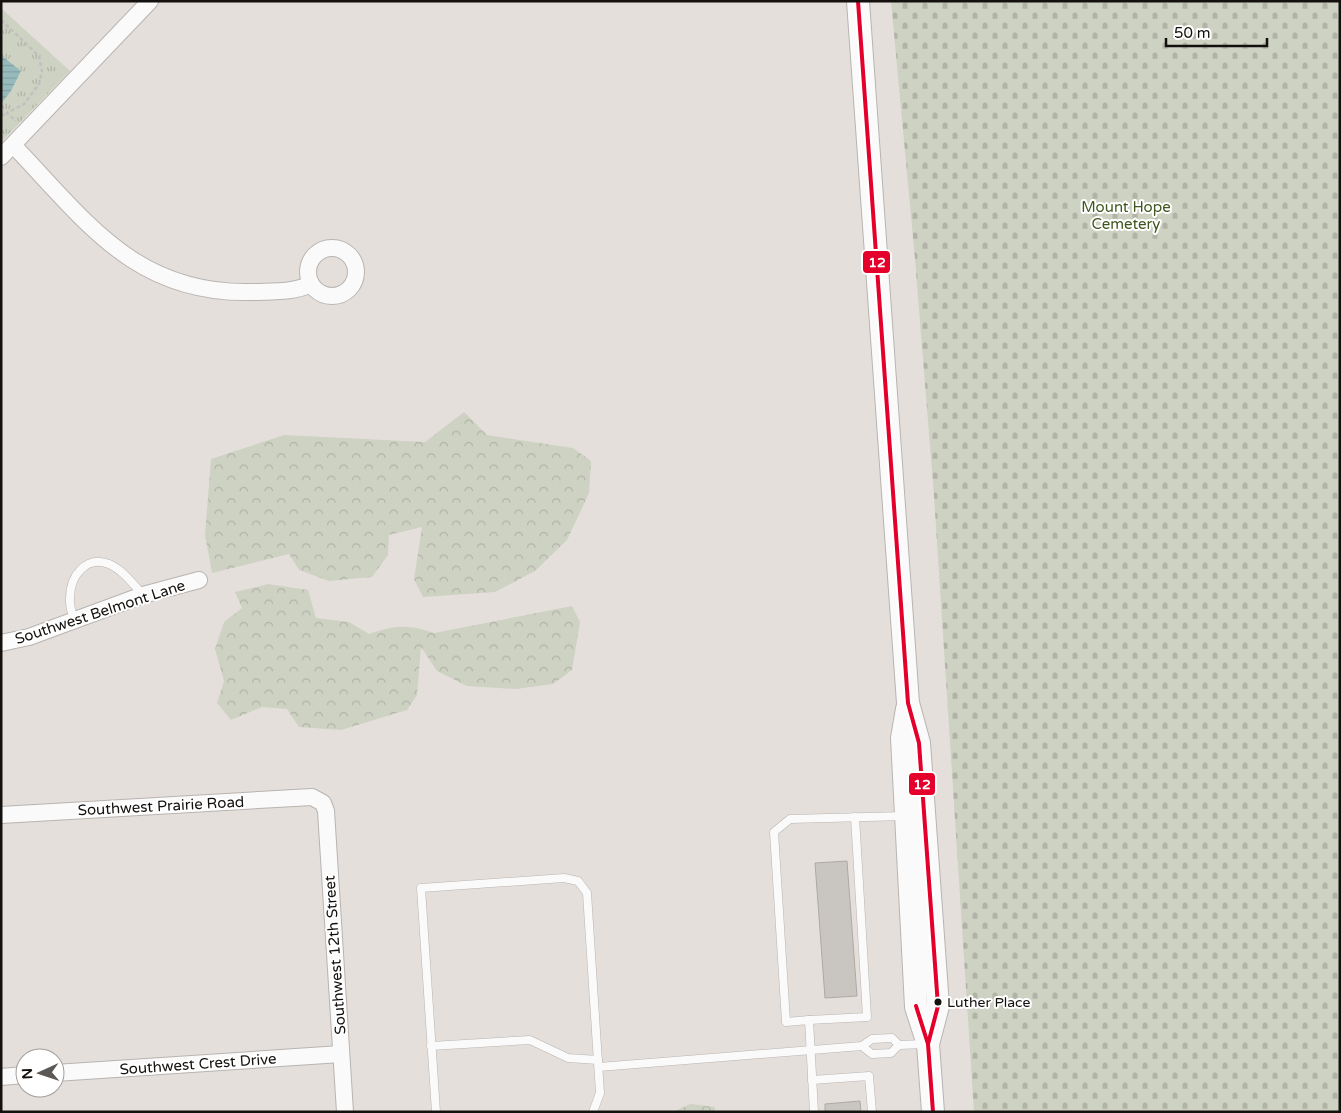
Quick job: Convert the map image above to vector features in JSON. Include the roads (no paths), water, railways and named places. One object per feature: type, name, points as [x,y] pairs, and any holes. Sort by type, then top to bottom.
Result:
[{"type":"main road","points":[[858,1],[908,703],[919,743],[938,1006],[928,1044]]},
{"type":"main road","points":[[908,703],[902,738],[916,1007],[928,1044],[933,1112]]},
{"type":"street","points":[[1,157],[150,1]]},
{"type":"street","points":[[13,145],[100,235],[122,254],[147,271],[171,281],[213,291],[286,291],[304,288],[311,284]]},
{"type":"street","name":"Southwest Belmont Lane","points":[[1,643],[29,636],[143,595],[199,580]]},
{"type":"street","name":"Southwest Prairie Road","points":[[1,815],[312,797],[320,800]]},
{"type":"street","name":"Southwest 12th Street","points":[[320,800],[326,811],[345,1112]]},
{"type":"street","name":"Southwest Crest Drive","points":[[65,1072],[341,1054]]},
{"type":"street","points":[[1,1077],[15,1076]]},
{"type":"lane","points":[[74,620],[70,593],[79,570],[94,561],[111,565],[124,574],[143,595]]},
{"type":"lane","points":[[856,817],[867,1018],[786,1022],[774,832],[790,819],[856,817],[905,816]]},
{"type":"lane","points":[[436,1112],[421,888],[568,878],[578,882],[587,894],[600,1099],[593,1112]]},
{"type":"lane","points":[[809,1020],[814,1112]]},
{"type":"lane","points":[[431,1046],[530,1040],[568,1058],[599,1064],[810,1051],[862,1046],[872,1039],[892,1038],[899,1045]]},
{"type":"lane","points":[[862,1046],[872,1054],[891,1053],[899,1045],[928,1044]]},
{"type":"lane","points":[[812,1080],[869,1076],[872,1112]]},
{"type":"water","points":[[1,55],[21,71],[11,91],[1,104]]},
{"type":"place","name":"Luther Place","points":[[938,1002]]},
{"type":"park label","name":"Mount Hope Cemetery","points":[[1126,216]]}]
